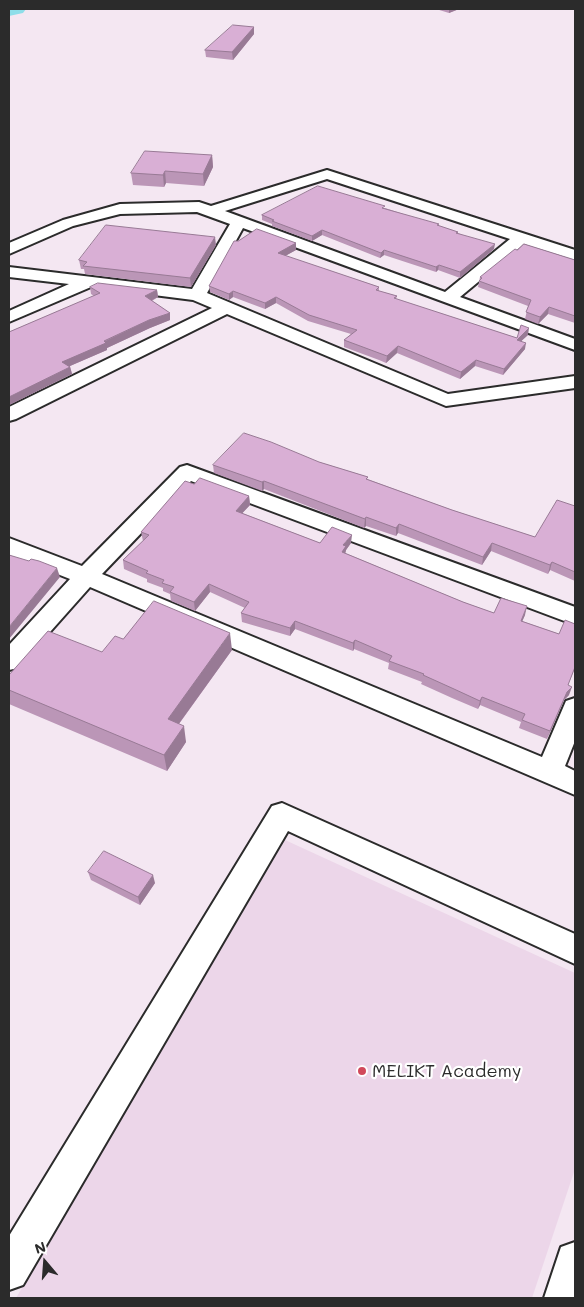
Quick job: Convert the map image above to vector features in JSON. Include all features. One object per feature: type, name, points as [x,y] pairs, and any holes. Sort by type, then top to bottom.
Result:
[{"type":"street","points":[[211,211],[327,174],[575,255]]},
{"type":"street","points":[[9,249],[68,222],[120,209],[199,207],[575,345]]},
{"type":"street","points":[[197,295],[239,221]]},
{"type":"street","points":[[448,298],[521,238]]},
{"type":"street","points":[[9,272],[197,295],[446,400],[575,382]]},
{"type":"street","points":[[9,317],[89,282]]},
{"type":"street","points":[[9,415],[227,307]]},
{"type":"street","points":[[9,661],[86,576],[187,472],[575,616]]},
{"type":"street","points":[[9,546],[86,576],[575,783]]},
{"type":"street","points":[[549,772],[575,708]]},
{"type":"street","points":[[9,1271],[282,815],[575,949]]},
{"type":"street","points":[[563,1298],[575,1261]]},
{"type":"shaded area","name":"MELIKT Academy","points":[[285,840],[575,973],[575,1169],[532,1298],[16,1298]]},
{"type":"building","points":[[233,25],[254,27],[232,52],[205,50]]},
{"type":"building","points":[[145,151],[212,155],[203,174],[165,171],[163,175],[131,173]]},
{"type":"building","points":[[318,186],[385,206],[382,208],[439,224],[437,225],[458,232],[456,233],[495,244],[460,272],[439,265],[436,267],[384,250],[381,253],[322,230],[312,236],[272,221],[274,220],[262,215]]},
{"type":"building","points":[[106,225],[215,237],[190,278],[83,266],[87,262],[79,260]]},
{"type":"building","points":[[257,229],[296,243],[278,253],[379,287],[376,290],[397,296],[394,298],[517,338],[521,325],[529,328],[517,340],[526,343],[504,369],[476,360],[461,372],[398,346],[387,356],[344,340],[357,330],[309,315],[276,297],[265,303],[233,291],[229,294],[209,286],[234,241],[238,241]]},
{"type":"building","points":[[524,244],[575,260],[575,316],[549,307],[540,317],[526,312],[531,300],[479,281],[482,278],[480,277]]},
{"type":"building","points":[[98,283],[157,290],[145,296],[170,313],[149,320],[104,341],[106,343],[62,362],[70,367],[9,397],[9,332],[100,293],[90,287]]},
{"type":"building","points":[[244,433],[319,462],[368,477],[366,479],[452,510],[535,537],[557,500],[575,506],[575,572],[552,562],[550,565],[492,543],[483,557],[399,524],[396,528],[366,517],[365,519],[264,481],[262,482],[213,465]]},
{"type":"building","points":[[200,478],[249,496],[236,511],[320,543],[332,527],[352,535],[343,545],[346,546],[342,552],[463,602],[494,613],[501,598],[527,606],[521,621],[559,634],[565,620],[575,624],[575,667],[568,685],[572,687],[567,692],[550,731],[522,720],[525,714],[482,697],[480,701],[424,674],[389,661],[392,656],[355,640],[353,643],[295,621],[290,628],[241,613],[249,602],[209,584],[194,602],[170,592],[174,587],[162,583],[164,580],[146,573],[148,571],[123,560],[149,535],[141,532],[185,481],[194,484]]},
{"type":"building","points":[[9,555],[29,561],[31,559],[39,561],[57,568],[9,627]]},
{"type":"building","points":[[154,601],[230,633],[168,719],[184,726],[164,755],[9,690],[9,675],[48,631],[102,652],[115,636],[123,639]]},
{"type":"building","points":[[104,851],[153,875],[138,897],[88,872]]},
{"type":"waterway","points":[[9,11],[17,9]]},
{"type":"place","name":"MELIKT Academy","points":[[362,1071]]}]
